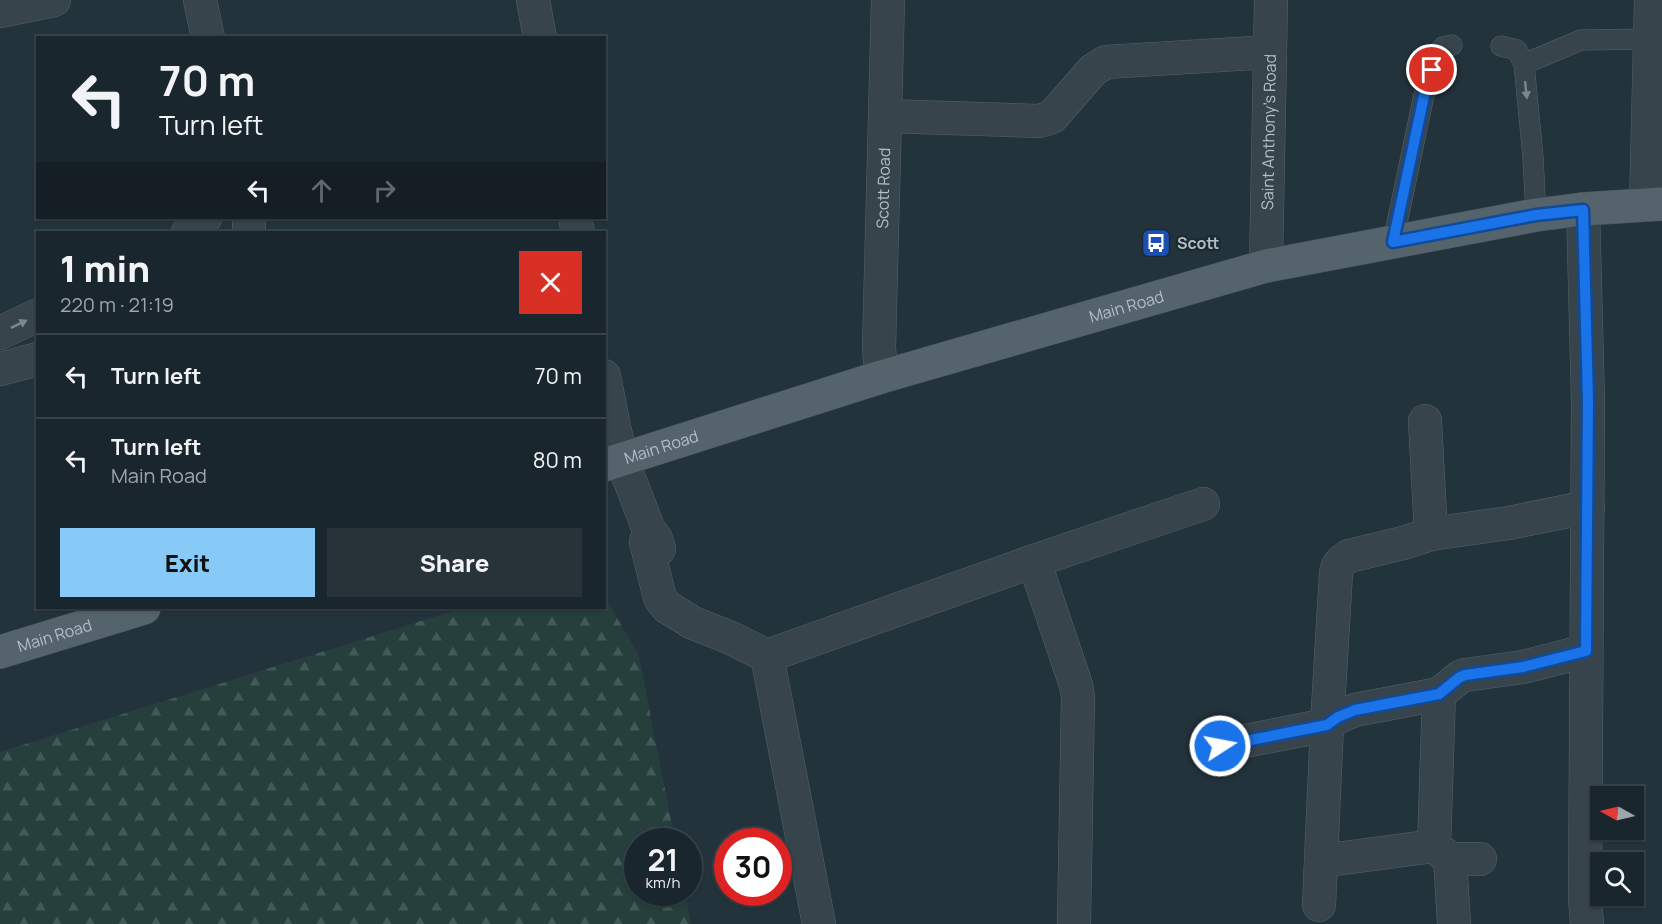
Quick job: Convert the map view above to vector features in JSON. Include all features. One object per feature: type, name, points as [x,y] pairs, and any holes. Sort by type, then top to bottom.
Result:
[{"type":"main road","name":"Main Road","points":[[613,462],[881,377],[1266,266],[1536,215],[1654,205]]},
{"type":"main road","name":"Main Road","points":[[0,652],[141,609]]},
{"type":"street","points":[[0,11],[54,0]]},
{"type":"street","points":[[200,0],[208,36]]},
{"type":"street","points":[[533,0],[540,36]]},
{"type":"street","name":"Scott Road","points":[[881,377],[879,347],[888,0]]},
{"type":"street","name":"Saint Anthony's Road","points":[[1266,266],[1271,0]]},
{"type":"street","points":[[1650,0],[1654,205]]},
{"type":"street","points":[[886,116],[1039,121],[1052,117],[1093,70],[1106,62],[1270,52]]},
{"type":"street","points":[[1583,210],[1588,401],[1585,898],[1587,924]]},
{"type":"street","points":[[189,231],[204,219]]},
{"type":"street","points":[[0,333],[36,316]]},
{"type":"street","points":[[0,369],[36,360]]},
{"type":"street","points":[[606,386],[614,428],[613,462],[656,539],[678,614],[767,656],[1034,561],[1203,504]]},
{"type":"street","points":[[1425,421],[1431,534]]},
{"type":"street","points":[[1319,905],[1336,568],[1349,556],[1397,545],[1431,534],[1509,523],[1588,507]]},
{"type":"street","points":[[1034,561],[1078,697],[1074,924]]},
{"type":"street","points":[[1220,746],[1327,725],[1338,717],[1355,710],[1439,694],[1465,675],[1523,667],[1586,651]]},
{"type":"street","points":[[767,656],[819,924]]},
{"type":"street","points":[[1439,694],[1455,854],[1455,924]]},
{"type":"street","points":[[1321,861],[1455,854]]},
{"type":"lane","points":[[1524,64],[1581,40],[1650,39]]},
{"type":"lane","points":[[1393,242],[1424,96],[1439,52],[1443,47],[1452,45]]},
{"type":"lane","points":[[1501,46],[1517,50],[1524,64],[1536,215]]},
{"type":"green space","points":[[606,599],[639,656],[672,828],[624,828],[624,906],[688,906],[691,924],[0,924],[0,752],[460,609],[606,609]]},
{"type":"place","name":"Scott","points":[[1156,243]]},
{"type":"route","points":[[1220,746],[1327,725],[1338,717],[1355,710],[1439,694],[1465,675],[1523,667],[1586,651],[1588,401],[1583,210],[1536,215],[1393,242],[1424,96],[1432,70]]}]
